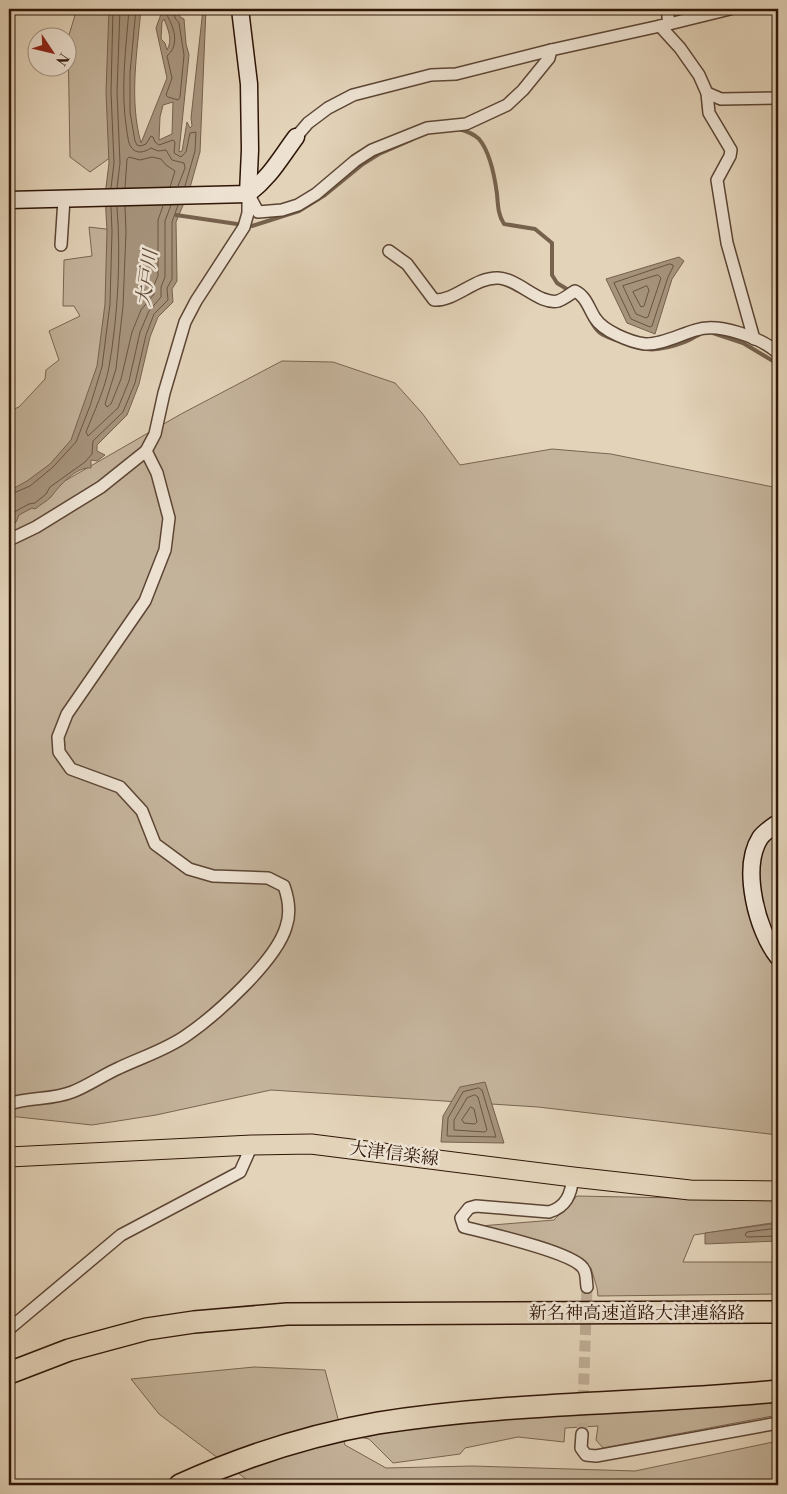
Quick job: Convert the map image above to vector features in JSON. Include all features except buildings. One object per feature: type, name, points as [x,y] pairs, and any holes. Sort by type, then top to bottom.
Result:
[{"type":"highway","name":"新名神高速道路大津連絡路","points":[[9,1373],[69,1350],[147,1329],[194,1322],[287,1314],[495,1312],[721,1314],[778,1312]]},
{"type":"highway","points":[[180,1485],[282,1447],[335,1432],[377,1424],[443,1414],[717,1397],[778,1391]]},
{"type":"main road","name":"大津信楽線","points":[[9,1157],[252,1145],[312,1144],[690,1190],[778,1191]]},
{"type":"street","points":[[9,540],[36,527],[101,487],[146,451],[155,434],[164,393],[185,322],[196,301],[244,227],[248,213],[250,150],[249,84],[240,9]]},
{"type":"street","points":[[667,9],[664,25],[699,76],[707,93],[709,113],[731,150],[730,156],[717,180],[727,243],[754,339]]},
{"type":"street","points":[[9,200],[248,194],[263,182],[308,123],[328,108],[353,95],[431,75],[456,74],[730,9]]},
{"type":"street","points":[[248,194],[258,212],[282,210],[298,205],[316,194],[372,150],[427,128],[466,124],[507,105],[523,90],[549,58],[551,50]]},
{"type":"street","points":[[707,93],[721,99],[778,98]]},
{"type":"street","points":[[61,244],[64,199]]},
{"type":"street","points":[[389,251],[407,264],[434,300],[441,300],[476,283],[497,278],[510,280],[546,300],[559,301],[572,293],[580,293],[596,320],[605,328],[621,337],[646,344],[668,340],[699,328],[720,327],[754,339],[778,353]]},
{"type":"street","points":[[9,1104],[72,1092],[119,1068],[153,1054],[187,1035],[224,1006],[241,989],[266,960],[286,927],[290,903],[284,886],[268,878],[213,876],[189,870],[155,844],[142,811],[120,787],[71,770],[59,752],[58,737],[67,714],[144,601],[166,550],[169,518],[158,473],[146,451]]},
{"type":"street","points":[[778,824],[760,838],[752,867],[757,911],[764,933],[778,956]]},
{"type":"street","points":[[9,1329],[121,1235],[240,1172],[252,1145]]},
{"type":"street","points":[[573,1177],[572,1192],[559,1209],[549,1212],[476,1206],[469,1208],[461,1218],[464,1227],[540,1247],[577,1261],[585,1269],[587,1287]]},
{"type":"street","points":[[582,1434],[581,1448],[586,1454],[596,1456],[778,1423]]},
{"type":"shaded area","points":[[77,9],[118,9],[118,152],[90,172],[70,157],[69,78],[78,78],[78,28],[71,28]]},
{"type":"shaded area","points":[[89,227],[114,230],[114,310],[80,440],[9,502],[9,411],[19,407],[45,379],[46,370],[59,360],[49,331],[80,316],[74,306],[63,306],[64,260],[92,256]]},
{"type":"shaded area","points":[[282,361],[333,362],[395,383],[422,413],[460,465],[552,449],[611,454],[778,488],[778,1135],[538,1107],[271,1090],[156,1115],[92,1125],[9,1116],[9,513],[181,414]]},
{"type":"shaded area","points":[[577,1196],[778,1200],[778,1222],[694,1235],[683,1262],[778,1262],[778,1294],[598,1296],[591,1268],[577,1258],[480,1226],[554,1220]]},
{"type":"shaded area","points":[[254,1367],[325,1370],[345,1445],[386,1468],[472,1466],[635,1471],[778,1441],[778,1485],[254,1485],[159,1414],[131,1379]]},
{"type":"shaded area","points":[[778,1399],[778,1415],[603,1448],[596,1440],[598,1426],[565,1428],[564,1442],[518,1437],[465,1448],[460,1454],[393,1463],[369,1439],[349,1435],[556,1414]]},
{"type":"water","name":"大戸川","points":[[109,9],[141,9],[136,59],[135,110],[141,143],[167,78],[156,28],[161,14],[156,9],[179,9],[180,17],[184,19],[189,55],[179,152],[182,151],[187,122],[190,128],[192,126],[191,118],[203,9],[206,9],[200,152],[189,191],[176,222],[177,281],[172,289],[173,302],[158,317],[150,337],[139,384],[127,415],[97,445],[97,451],[105,455],[97,461],[91,460],[91,468],[74,473],[63,482],[49,499],[35,509],[32,508],[19,515],[16,522],[9,527],[9,491],[27,481],[50,464],[71,440],[97,366],[105,304],[107,231],[105,195],[109,163],[106,92]],"holes":[[[164,19],[170,38],[167,50],[165,43],[161,39],[162,22]],[[173,102],[172,134],[159,140],[160,117],[163,105]]]},
{"type":"water","points":[[679,257],[684,261],[672,279],[655,334],[627,323],[606,279]]},
{"type":"water","points":[[485,1082],[504,1143],[441,1142],[443,1116],[460,1087]]},
{"type":"water","points":[[778,1223],[778,1241],[705,1244],[705,1233]]},
{"type":"waterway","points":[[459,129],[477,137],[483,144],[493,173],[499,213],[504,224],[535,229],[552,243],[552,275],[557,283],[570,291]]},
{"type":"waterway","points":[[252,226],[299,211],[325,195],[363,164],[379,154],[411,140]]},
{"type":"waterway","points":[[176,215],[237,224]]},
{"type":"waterway","points":[[590,319],[600,333],[616,340]]},
{"type":"waterway","points":[[713,333],[743,343],[778,364]]},
{"type":"waterway","points":[[641,348],[658,349],[669,347],[699,335]]},
{"type":"tunnel","points":[[582,1434],[587,1287]]}]
